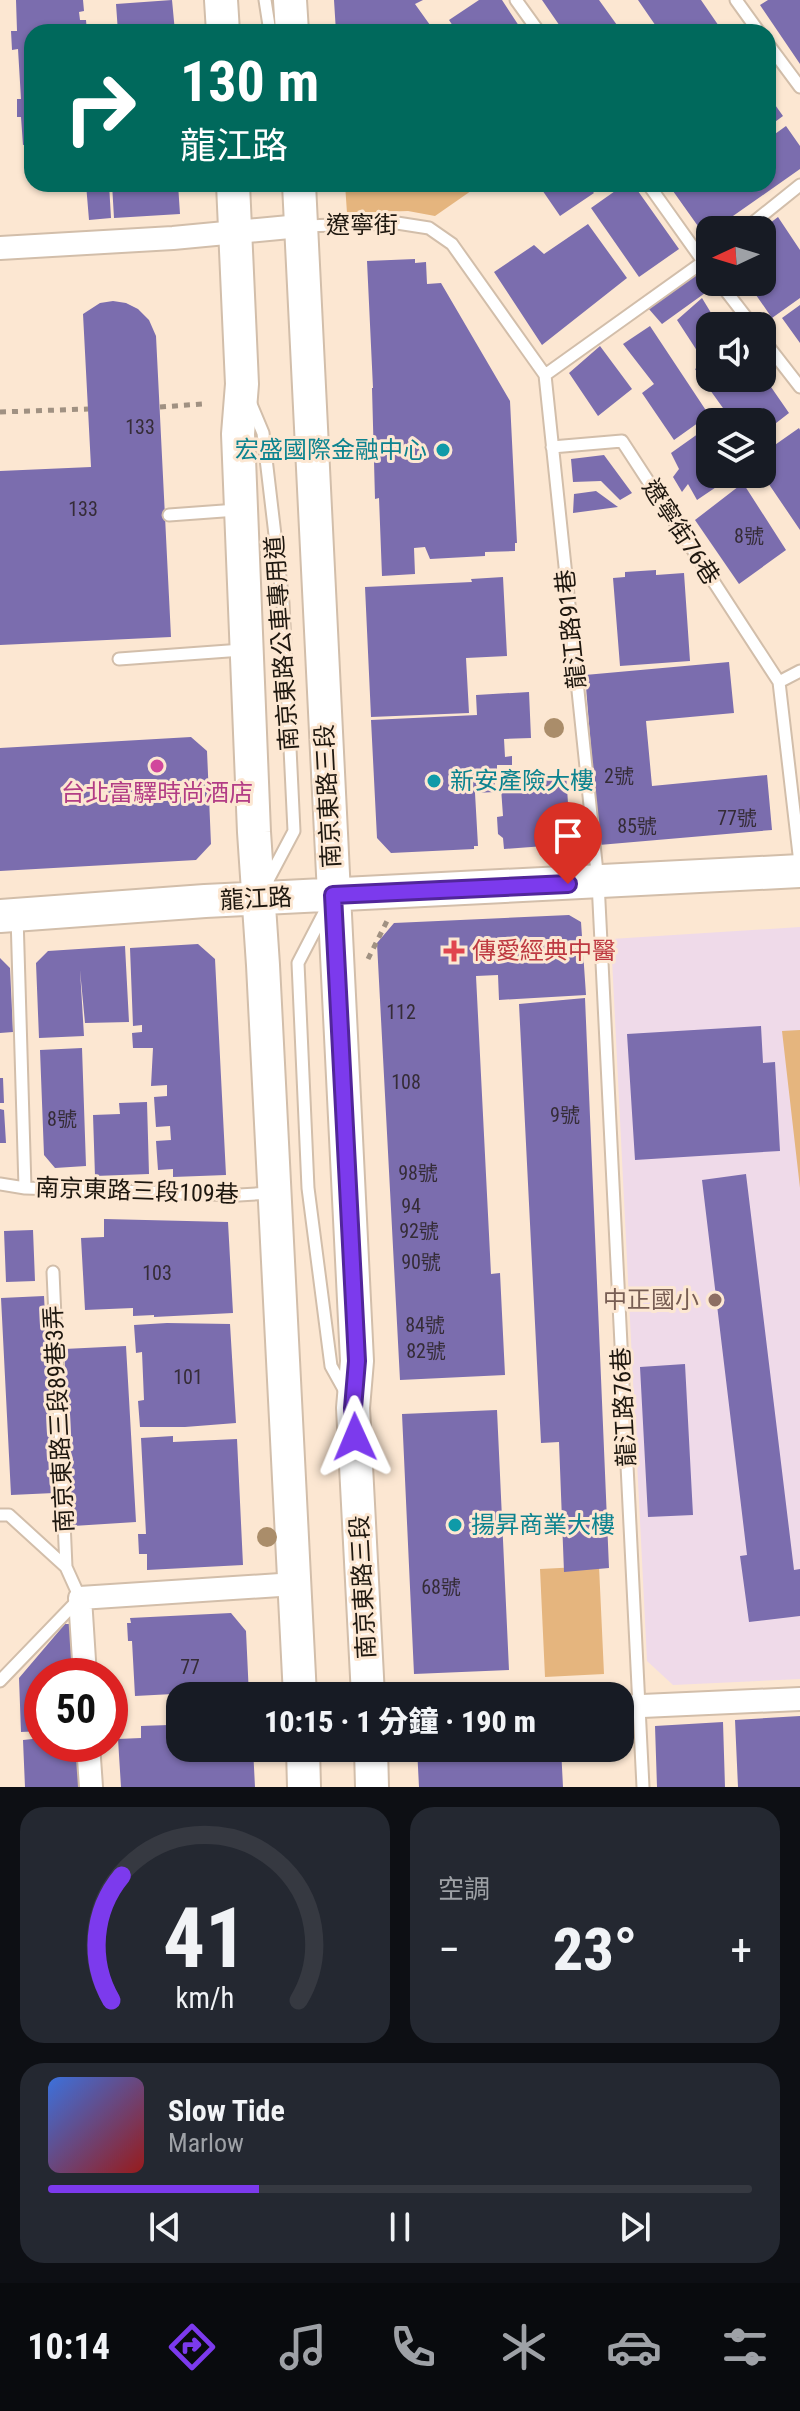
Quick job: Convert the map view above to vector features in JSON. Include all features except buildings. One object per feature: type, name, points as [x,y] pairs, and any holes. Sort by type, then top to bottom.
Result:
[{"type":"main road","points":[[221,0],[222,24]]},
{"type":"main road","points":[[290,0],[292,24]]},
{"type":"main road","points":[[233,192],[242,384],[238,434],[247,650],[299,1682]]},
{"type":"main road","name":"南京東路三段","points":[[299,192],[357,1361],[353,1408],[367,1682]]},
{"type":"main road","name":"龍江路","points":[[9,916],[259,899],[800,871]]},
{"type":"main road","points":[[303,1762],[304,1787]]},
{"type":"main road","points":[[371,1762],[372,1787]]},
{"type":"street","name":"遼寧街","points":[[0,248],[300,226]]},
{"type":"street","points":[[84,1658],[80,1598],[295,1584]]},
{"type":"street","points":[[634,1707],[800,1699]]},
{"type":"street","points":[[89,1762],[91,1787]]},
{"type":"lane","points":[[265,0],[269,24]]},
{"type":"lane","points":[[516,0],[533,24]]},
{"type":"lane","points":[[736,0],[753,24]]},
{"type":"lane","points":[[776,55],[800,87]]},
{"type":"lane","points":[[761,216],[800,185]]},
{"type":"lane","points":[[654,192],[696,248]]},
{"type":"lane","name":"遼寧街","points":[[300,226],[397,223],[429,228],[452,244],[545,375]]},
{"type":"lane","points":[[545,375],[696,272]]},
{"type":"lane","points":[[730,296],[742,312]]},
{"type":"lane","points":[[776,356],[800,387]]},
{"type":"lane","name":"龍江路91巷","points":[[545,375],[598,882]]},
{"type":"lane","name":"南京東路公車專用道","points":[[242,384],[263,433],[283,603],[294,831],[259,899]]},
{"type":"lane","name":"遼寧街76巷","points":[[552,447],[622,441],[779,682]]},
{"type":"lane","points":[[169,515],[241,510]]},
{"type":"lane","points":[[119,659],[247,650]]},
{"type":"lane","points":[[800,671],[779,682],[800,863]]},
{"type":"lane","name":"龍江路76巷","points":[[598,882],[629,1682]]},
{"type":"lane","points":[[9,916],[25,1188]]},
{"type":"lane","name":"南京東路三段109巷","points":[[0,1184],[25,1188],[239,1195],[274,1192]]},
{"type":"lane","name":"南京東路三段89巷3弄","points":[[53,1272],[66,1567]]},
{"type":"lane","points":[[0,1515],[9,1515],[66,1567],[80,1598],[0,1681]]},
{"type":"lane","name":"龍江路76巷","points":[[634,1732],[643,1787]]},
{"type":"path","points":[[160,407],[202,404]]},
{"type":"path","points":[[0,412],[88,409]]},
{"type":"path","points":[[368,959],[388,920]]},
{"type":"shaded area","points":[[346,192],[470,192],[435,216],[408,211],[347,213]]},
{"type":"shaded area","name":"中正國小","points":[[800,927],[800,1679],[673,1685],[647,1661],[611,939]]},
{"type":"shaded area","points":[[800,1030],[800,1188],[782,1031]]},
{"type":"shaded area","points":[[599,1566],[604,1674],[545,1677],[540,1569]]},
{"type":"place","name":"宏盛國際金融中心","points":[[443,450]]},
{"type":"place","name":"台北富驛時尚酒店","points":[[157,766]]},
{"type":"place","name":"新安產險大樓","points":[[434,781]]},
{"type":"place","name":"傳愛經典中醫","points":[[454,951]]},
{"type":"place","name":"中正國小","points":[[715,1300]]},
{"type":"place","name":"揚昇商業大樓","points":[[455,1525]]},
{"type":"route","points":[[355,1437],[353,1408],[357,1361],[333,895],[568,884]]}]
